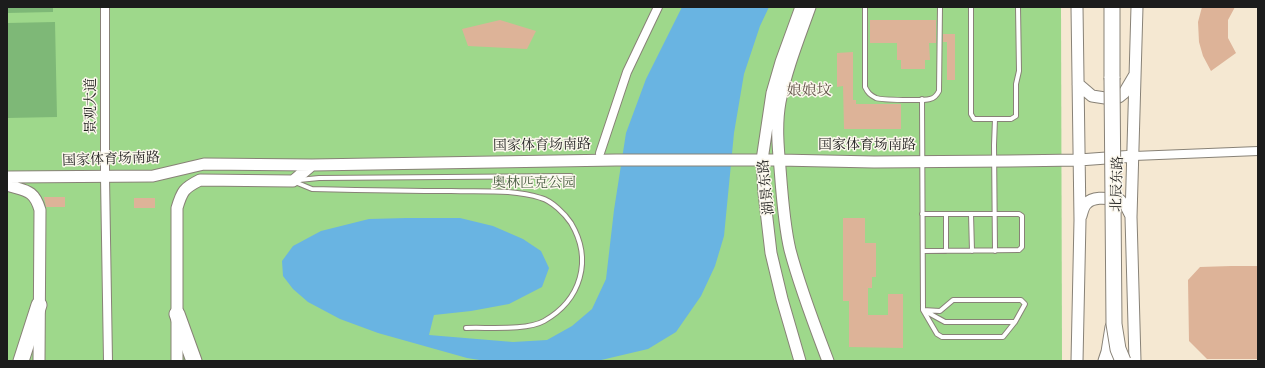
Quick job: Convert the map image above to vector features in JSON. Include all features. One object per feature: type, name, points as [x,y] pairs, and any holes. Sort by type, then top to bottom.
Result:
[{"type":"highway","points":[[1112,7],[1114,324],[1118,349],[1123,361]]},
{"type":"highway","points":[[21,361],[39,306]]},
{"type":"highway","points":[[177,314],[194,361]]},
{"type":"highway","points":[[1106,361],[1114,324]]},
{"type":"street","name":"景观大道","points":[[105,7],[108,361]]},
{"type":"street","points":[[600,153],[627,72],[658,7]]},
{"type":"street","name":"湖景东路","points":[[800,361],[782,299],[771,253],[762,160],[772,94],[781,62],[801,7]]},
{"type":"street","name":"湖景东路","points":[[810,7],[790,62],[780,102],[778,114],[778,147],[782,194],[790,248],[804,297],[828,361]]},
{"type":"street","points":[[1077,7],[1080,160],[1077,361]]},
{"type":"street","name":"北辰东路","points":[[1135,361],[1131,217],[1134,156],[1137,7]]},
{"type":"street","points":[[1078,84],[1092,96],[1105,98],[1119,97],[1124,93],[1135,75]]},
{"type":"street","points":[[1134,156],[1258,151]]},
{"type":"street","name":"国家体育场南路","points":[[7,177],[152,176],[204,164],[312,165],[616,160],[779,160],[874,162],[994,161],[1080,160],[1134,156]]},
{"type":"street","points":[[177,361],[177,208],[181,193],[187,186],[200,180],[293,181],[312,165]]},
{"type":"street","points":[[7,185],[32,194],[37,200],[40,210],[39,361]]},
{"type":"street","points":[[1080,220],[1085,205],[1093,199],[1120,200],[1127,208],[1131,217]]},
{"type":"lane","points":[[865,7],[865,87],[868,94],[878,98],[922,99],[931,99],[936,97],[939,91],[940,7]]},
{"type":"lane","points":[[971,7],[971,114],[974,119],[1011,119],[1016,116],[1016,84],[1019,71],[1018,7]]},
{"type":"lane","points":[[922,99],[923,310],[937,334],[942,337],[1003,337],[1015,322],[1025,304],[1021,300],[953,300],[940,311],[923,310]]},
{"type":"lane","points":[[995,119],[995,251]]},
{"type":"lane","points":[[293,181],[319,178],[571,176]]},
{"type":"lane","points":[[293,181],[312,189],[510,192],[543,198],[565,214],[574,228],[580,242],[583,259],[580,278],[573,294],[561,308],[543,321],[523,327],[466,328]]},
{"type":"lane","points":[[922,214],[1019,214],[1022,216],[1022,247],[1019,250],[923,251]]},
{"type":"lane","points":[[946,214],[946,251]]},
{"type":"lane","points":[[971,214],[972,251]]},
{"type":"lane","points":[[923,310],[945,322],[1015,322]]},
{"type":"green space","name":"奥林匹克公园","points":[[7,7],[1061,7],[1062,361],[7,361]]},
{"type":"green space","points":[[7,7],[53,7],[53,12],[7,13]]},
{"type":"green space","points":[[55,22],[57,117],[7,118],[7,23]]},
{"type":"water","points":[[682,7],[769,7],[760,26],[744,74],[734,133],[724,236],[715,266],[701,296],[676,332],[648,349],[597,361],[486,361],[467,358],[378,333],[340,319],[308,302],[293,289],[283,276],[282,261],[293,246],[321,231],[369,219],[460,218],[493,226],[523,239],[541,251],[549,268],[542,287],[509,304],[471,311],[434,315],[429,335],[513,342],[547,340],[572,326],[592,309],[606,279],[614,210],[626,133],[646,79]]},
{"type":"building","points":[[1202,7],[1235,7],[1228,20],[1228,38],[1236,53],[1211,71],[1203,56],[1199,42],[1198,22]]},
{"type":"building","points":[[500,20],[536,31],[527,49],[468,46],[462,29]]},
{"type":"building","points":[[870,20],[936,20],[936,43],[929,43],[930,60],[925,60],[925,69],[901,69],[901,60],[897,60],[897,43],[870,43]]},
{"type":"building","points":[[943,34],[955,34],[955,80],[947,80],[947,42],[943,42]]},
{"type":"building","points":[[853,52],[853,100],[856,100],[856,104],[901,104],[901,129],[844,129],[843,86],[837,87],[837,53]]},
{"type":"building","points":[[44,197],[65,197],[65,207],[46,207]]},
{"type":"building","points":[[134,198],[155,198],[155,208],[134,208]]},
{"type":"building","points":[[843,218],[865,218],[865,243],[876,243],[876,277],[872,277],[872,288],[868,288],[868,315],[888,315],[888,294],[903,294],[903,348],[849,347],[849,301],[843,301]]},
{"type":"building","points":[[1258,266],[1258,359],[1207,359],[1189,341],[1188,280],[1200,267]]},
{"type":"district","name":"娘娘坟","points":[[809,92]]}]
